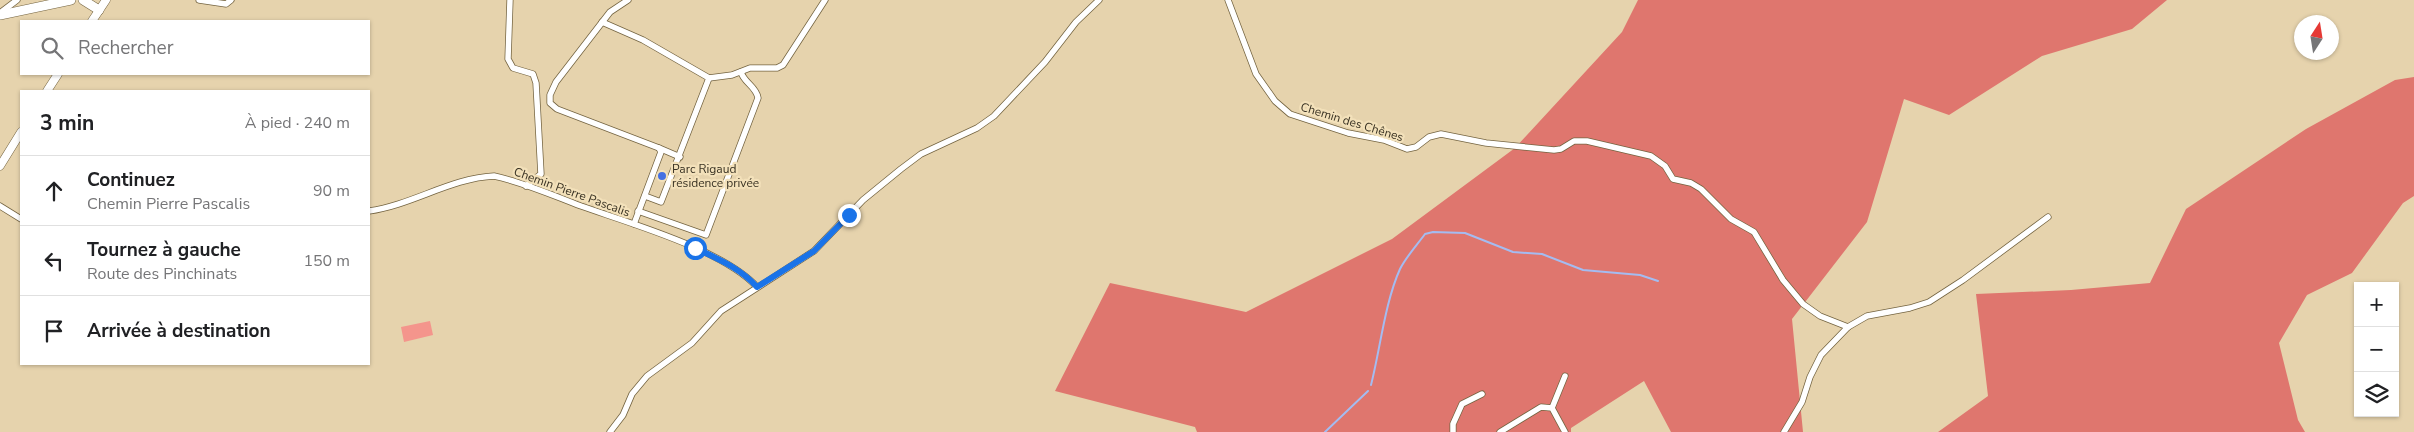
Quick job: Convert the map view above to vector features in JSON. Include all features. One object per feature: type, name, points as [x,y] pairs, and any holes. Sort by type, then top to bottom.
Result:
[{"type":"highway","points":[[0,14],[71,0]]},
{"type":"highway","points":[[83,0],[99,3]]},
{"type":"main road","points":[[88,20],[99,3]]},
{"type":"main road","points":[[92,20],[99,3]]},
{"type":"main road","points":[[48,90],[57,75]]},
{"type":"main road","points":[[0,166],[20,134]]},
{"type":"street","points":[[0,14],[17,0]]},
{"type":"street","points":[[199,0],[226,4],[231,0]]},
{"type":"street","points":[[510,0],[508,59],[513,68],[533,74],[536,83],[541,174],[526,186]]},
{"type":"street","points":[[628,0],[610,12],[556,82],[550,95],[550,103],[557,109],[680,157]]},
{"type":"street","points":[[602,22],[650,44],[674,57],[689,69],[709,78],[740,72],[750,68],[777,68],[783,64],[825,0]]},
{"type":"street","points":[[610,432],[623,415],[632,394],[647,376],[692,343],[721,311],[814,251],[863,200],[921,154],[977,128],[994,116],[1043,64],[1076,22],[1099,0]]},
{"type":"street","name":"Chemin des Chênes","points":[[1228,0],[1256,74],[1275,102],[1290,114],[1348,133],[1384,140],[1407,149],[1416,147],[1429,137],[1441,134],[1486,143],[1554,150],[1561,149],[1574,141],[1587,141],[1651,156],[1665,166],[1673,178],[1691,183],[1701,189],[1731,219],[1754,232],[1782,280],[1803,304],[1820,316],[1848,327]]},
{"type":"street","points":[[638,211],[706,235],[758,98],[755,90],[745,82],[740,72]]},
{"type":"street","points":[[645,196],[662,202],[709,78]]},
{"type":"street","points":[[634,224],[661,152],[659,148]]},
{"type":"street","name":"Chemin Pierre Pascalis","points":[[370,211],[417,198],[478,177],[494,176],[634,224],[726,262],[748,277],[757,287]]},
{"type":"street","points":[[0,206],[20,218]]},
{"type":"street","points":[[1784,432],[1802,402],[1810,377],[1822,354],[1848,327],[1867,316],[1910,308],[1929,302],[1963,280],[2048,217]]},
{"type":"street","points":[[1552,408],[1565,376]]},
{"type":"street","points":[[1453,432],[1453,424],[1462,404],[1482,394]]},
{"type":"street","points":[[1500,432],[1541,407],[1552,408]]},
{"type":"street","points":[[1552,408],[1565,432]]},
{"type":"shaded area","points":[[1638,0],[2167,0],[2132,29],[2042,56],[1949,115],[1904,99],[1867,222],[1792,319],[1803,432],[1671,432],[1644,381],[1571,428],[1571,432],[1197,432],[1195,427],[1055,391],[1110,283],[1246,312],[1392,239],[1515,148],[1622,32]]},
{"type":"shaded area","points":[[2414,77],[2414,196],[2403,203],[2352,273],[2307,295],[2279,343],[2298,420],[2305,432],[1938,432],[1988,396],[1976,294],[2071,290],[2150,283],[2186,209],[2306,129],[2395,80]]},
{"type":"shaded area","points":[[430,321],[433,335],[404,342],[401,327]]},
{"type":"waterway","points":[[1371,385],[1390,296],[1395,282],[1402,265],[1425,234],[1433,232],[1465,233],[1513,252],[1542,254],[1583,270],[1640,275],[1658,281]]},
{"type":"waterway","points":[[1325,432],[1368,391]]},
{"type":"place","name":"Parc Rigaud résidence privée","points":[[662,176]]},
{"type":"route","points":[[695,248],[726,262],[748,277],[757,287],[788,270],[814,251],[826,241],[849,215]]}]
